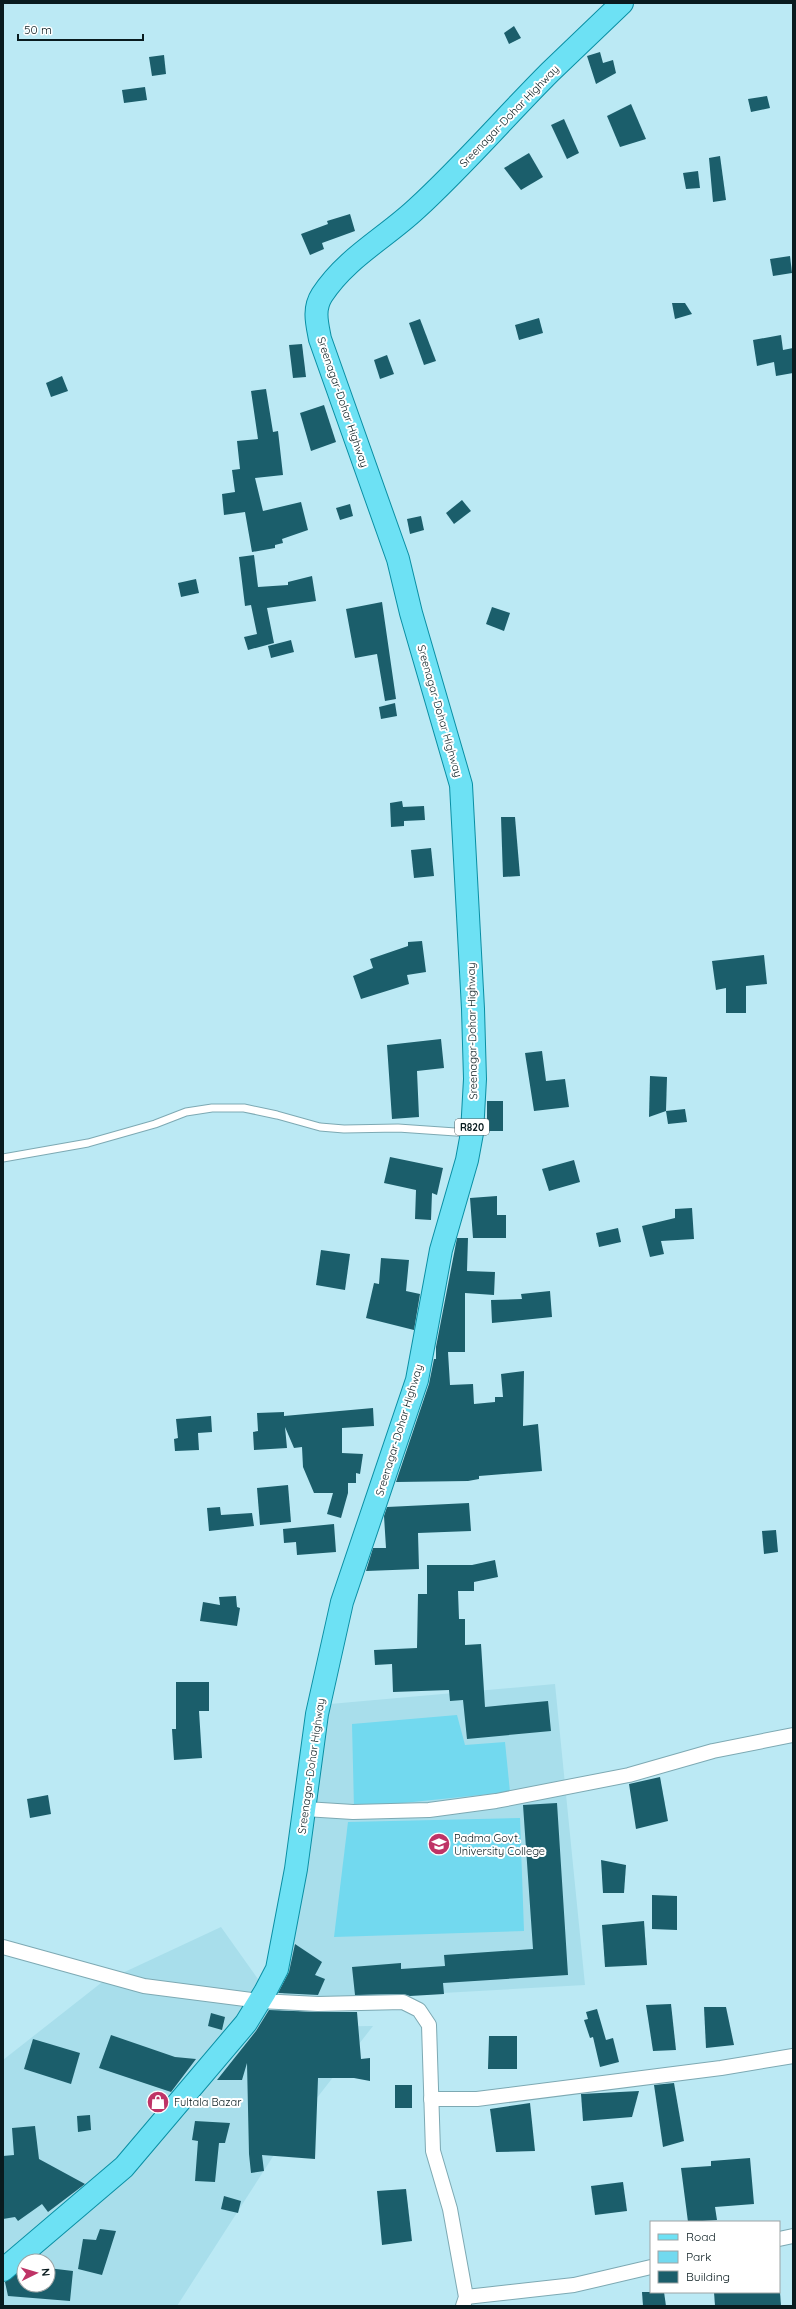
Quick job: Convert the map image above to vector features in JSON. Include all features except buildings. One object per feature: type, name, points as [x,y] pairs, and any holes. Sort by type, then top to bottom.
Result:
[{"type":"main road","name":"Sreenagar-Dohar Highway","points":[[3,2270],[124,2167],[246,2023],[260,2002],[277,1969],[305,1809],[317,1714],[342,1602],[417,1380],[441,1250],[472,1133],[475,1079],[461,785],[398,559],[320,338],[316,314],[321,296],[336,277],[359,254],[415,210],[481,146],[550,73],[622,3]]},
{"type":"street","points":[[305,1809],[353,1812],[429,1810],[496,1801],[629,1775],[713,1751],[793,1734]]},
{"type":"street","points":[[3,1948],[144,1986],[260,2002],[318,2004],[403,2002],[419,2010],[429,2024],[433,2151],[450,2209],[465,2301],[574,2285],[650,2267]]},
{"type":"street","points":[[431,2099],[477,2099],[721,2068],[793,2056]]},
{"type":"street","points":[[780,2239],[793,2236]]},
{"type":"lane","points":[[3,1158],[88,1143],[155,1124],[186,1112],[212,1108],[244,1108],[277,1114],[320,1127],[344,1129],[398,1128],[472,1133]]},
{"type":"shaded area","name":"Padma Govt. University College","points":[[555,1684],[585,1985],[282,2002],[330,1704]]},
{"type":"shaded area","name":"Fultala Bazar","points":[[221,1927],[292,2027],[373,2026],[281,2144],[177,2306],[3,2306],[3,2060],[101,1983]]},
{"type":"green space","points":[[457,1715],[465,1745],[505,1742],[510,1792],[354,1808],[352,1724]]},
{"type":"green space","points":[[520,1818],[524,1931],[334,1937],[348,1822]]},
{"type":"place","name":"Padma Govt. University College","points":[[439,1844]]},
{"type":"place","name":"Fultala Bazar","points":[[158,2102]]}]
